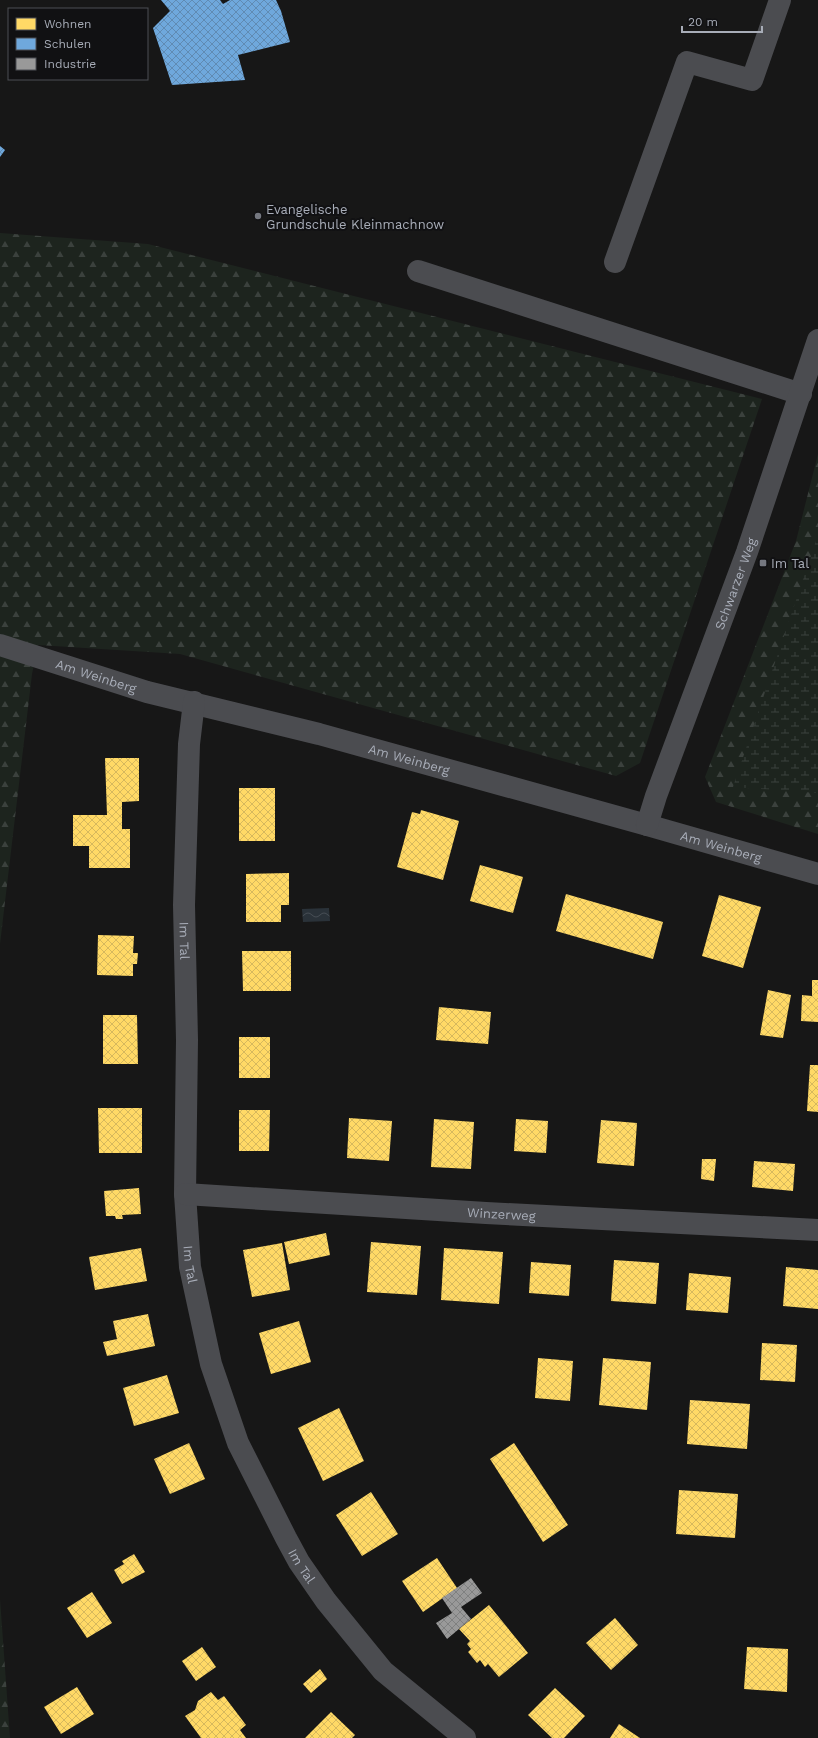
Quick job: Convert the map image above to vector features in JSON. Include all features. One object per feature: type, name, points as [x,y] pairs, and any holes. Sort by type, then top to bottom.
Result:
[{"type":"street","points":[[615,262],[687,62],[752,80],[780,0]]},
{"type":"street","points":[[418,272],[801,394]]},
{"type":"street","name":"Schwarzer Weg","points":[[647,825],[656,796],[744,561],[818,340]]},
{"type":"street","name":"Am Weinberg","points":[[0,645],[147,692],[194,702],[319,734],[818,874]]},
{"type":"street","name":"Im Tal","points":[[194,702],[189,744],[184,905],[187,1040],[185,1194],[190,1267],[211,1364],[238,1443],[274,1516],[300,1562],[326,1601],[383,1671],[465,1738]]},
{"type":"street","name":"Winzerweg","points":[[185,1194],[486,1213],[818,1230]]},
{"type":"green space","points":[[0,233],[148,244],[762,399],[640,763],[616,776],[180,654],[38,645],[32,674],[0,944]]},
{"type":"green space","points":[[818,454],[818,834],[716,802],[705,777],[796,541]]},
{"type":"green space","points":[[816,541],[818,541],[818,793],[733,787]]},
{"type":"green space","points":[[0,1599],[10,1738],[0,1738]]},
{"type":"water","points":[[329,908],[330,921],[303,922],[302,909]]},
{"type":"building: Wohnen","points":[[105,758],[139,758],[139,801],[122,802],[122,829],[130,829],[130,868],[89,868],[89,846],[73,846],[73,815],[107,815]]},
{"type":"building: Wohnen","points":[[239,788],[275,788],[275,841],[239,841]]},
{"type":"building: Wohnen","points":[[421,810],[459,821],[443,880],[397,867],[412,812],[420,814]]},
{"type":"building: Wohnen","points":[[480,865],[523,877],[513,913],[470,901]]},
{"type":"building: Wohnen","points":[[289,873],[289,905],[281,905],[281,922],[246,922],[246,874]]},
{"type":"building: Wohnen","points":[[566,894],[663,922],[653,959],[556,931]]},
{"type":"building: Wohnen","points":[[719,895],[761,907],[743,968],[702,956]]},
{"type":"building: Wohnen","points":[[98,935],[134,936],[133,953],[138,953],[137,964],[133,964],[133,976],[97,975]]},
{"type":"building: Wohnen","points":[[242,951],[291,951],[291,991],[243,991]]},
{"type":"building: Wohnen","points":[[812,980],[818,980],[818,1022],[801,1021],[802,995],[812,996]]},
{"type":"building: Wohnen","points":[[768,990],[791,995],[783,1038],[760,1035]]},
{"type":"building: Wohnen","points":[[439,1007],[491,1012],[488,1044],[436,1040]]},
{"type":"building: Wohnen","points":[[103,1015],[137,1015],[138,1064],[103,1064]]},
{"type":"building: Wohnen","points":[[239,1037],[270,1037],[270,1078],[239,1078]]},
{"type":"building: Wohnen","points":[[810,1065],[818,1065],[818,1112],[807,1111]]},
{"type":"building: Wohnen","points":[[98,1108],[142,1108],[142,1153],[99,1153]]},
{"type":"building: Wohnen","points":[[239,1110],[270,1110],[269,1151],[239,1151]]},
{"type":"building: Wohnen","points":[[349,1118],[392,1121],[389,1161],[347,1158]]},
{"type":"building: Wohnen","points":[[434,1119],[474,1122],[471,1169],[431,1167]]},
{"type":"building: Wohnen","points":[[516,1119],[548,1121],[546,1153],[514,1151]]},
{"type":"building: Wohnen","points":[[601,1120],[637,1123],[634,1166],[597,1163]]},
{"type":"building: Wohnen","points":[[702,1159],[716,1159],[714,1181],[701,1179]]},
{"type":"building: Wohnen","points":[[754,1161],[795,1164],[793,1191],[752,1187]]},
{"type":"building: Wohnen","points":[[139,1188],[141,1214],[122,1215],[123,1219],[116,1219],[115,1216],[106,1216],[104,1191]]},
{"type":"building: Wohnen","points":[[326,1233],[330,1255],[289,1264],[284,1242]]},
{"type":"building: Wohnen","points":[[371,1242],[421,1246],[417,1295],[367,1292]]},
{"type":"building: Wohnen","points":[[282,1243],[290,1290],[252,1297],[243,1250]]},
{"type":"building: Wohnen","points":[[141,1248],[147,1281],[95,1290],[89,1257]]},
{"type":"building: Wohnen","points":[[444,1248],[503,1252],[499,1304],[441,1300]]},
{"type":"building: Wohnen","points":[[614,1260],[659,1263],[656,1304],[611,1301]]},
{"type":"building: Wohnen","points":[[531,1262],[571,1265],[569,1296],[529,1293]]},
{"type":"building: Wohnen","points":[[786,1267],[818,1270],[818,1309],[783,1306]]},
{"type":"building: Wohnen","points":[[689,1273],[731,1277],[728,1313],[686,1310]]},
{"type":"building: Wohnen","points":[[148,1314],[155,1346],[107,1356],[103,1342],[117,1339],[113,1321]]},
{"type":"building: Wohnen","points":[[299,1321],[311,1362],[271,1374],[259,1333]]},
{"type":"building: Wohnen","points":[[762,1343],[797,1345],[795,1382],[760,1380]]},
{"type":"building: Wohnen","points":[[538,1358],[573,1361],[570,1401],[535,1398]]},
{"type":"building: Wohnen","points":[[603,1358],[651,1362],[647,1410],[599,1405]]},
{"type":"building: Wohnen","points":[[167,1375],[179,1413],[134,1426],[123,1388]]},
{"type":"building: Wohnen","points":[[690,1400],[750,1404],[747,1449],[687,1444]]},
{"type":"building: Wohnen","points":[[339,1408],[364,1461],[323,1481],[298,1428]]},
{"type":"building: Wohnen","points":[[189,1443],[205,1479],[170,1494],[154,1459]]},
{"type":"building: Wohnen","points":[[514,1443],[568,1525],[543,1542],[490,1459]]},
{"type":"building: Wohnen","points":[[679,1490],[738,1494],[735,1538],[676,1534]]},
{"type":"building: Wohnen","points":[[371,1492],[398,1534],[362,1556],[336,1515]]},
{"type":"building: Wohnen","points":[[134,1554],[145,1572],[122,1584],[114,1570],[124,1564],[122,1561]]},
{"type":"building: Wohnen","points":[[437,1558],[457,1588],[423,1612],[402,1581]]},
{"type":"building: Wohnen","points":[[92,1592],[112,1623],[87,1638],[67,1608]]},
{"type":"building: Wohnen","points":[[489,1605],[528,1653],[499,1677],[488,1664],[485,1667],[480,1660],[477,1663],[468,1652],[471,1649],[467,1644],[470,1641],[459,1629]]},
{"type":"building: Wohnen","points":[[615,1618],[638,1645],[611,1670],[586,1643]]},
{"type":"building: Wohnen","points":[[202,1647],[216,1667],[196,1681],[182,1661]]},
{"type":"building: Wohnen","points":[[747,1647],[788,1649],[787,1692],[744,1689]]},
{"type":"building: Wohnen","points":[[320,1669],[327,1679],[311,1693],[303,1684]]},
{"type":"building: Wohnen","points":[[77,1687],[94,1714],[61,1734],[44,1707]]},
{"type":"building: Wohnen","points":[[555,1688],[585,1716],[564,1738],[552,1738],[528,1715]]},
{"type":"building: Wohnen","points":[[211,1692],[218,1700],[224,1696],[246,1725],[240,1730],[246,1738],[201,1738],[185,1716],[195,1710],[198,1701]]},
{"type":"building: Wohnen","points":[[331,1712],[355,1735],[352,1738],[305,1738]]},
{"type":"building: Wohnen","points":[[619,1724],[640,1738],[610,1738]]},
{"type":"building: Schulen","points":[[161,0],[220,0],[223,4],[230,0],[276,0],[281,11],[290,42],[238,55],[245,80],[172,85],[153,28],[170,11]]},
{"type":"building: Schulen","points":[[0,146],[5,150],[0,157]]},
{"type":"building: Industrie","points":[[471,1578],[482,1593],[461,1607],[471,1619],[447,1639],[436,1623],[452,1613],[442,1598]]},
{"type":"place","name":"Evangelische Grundschule Kleinmachnow","points":[[258,216]]},
{"type":"place","name":"Im Tal","points":[[763,563]]}]
